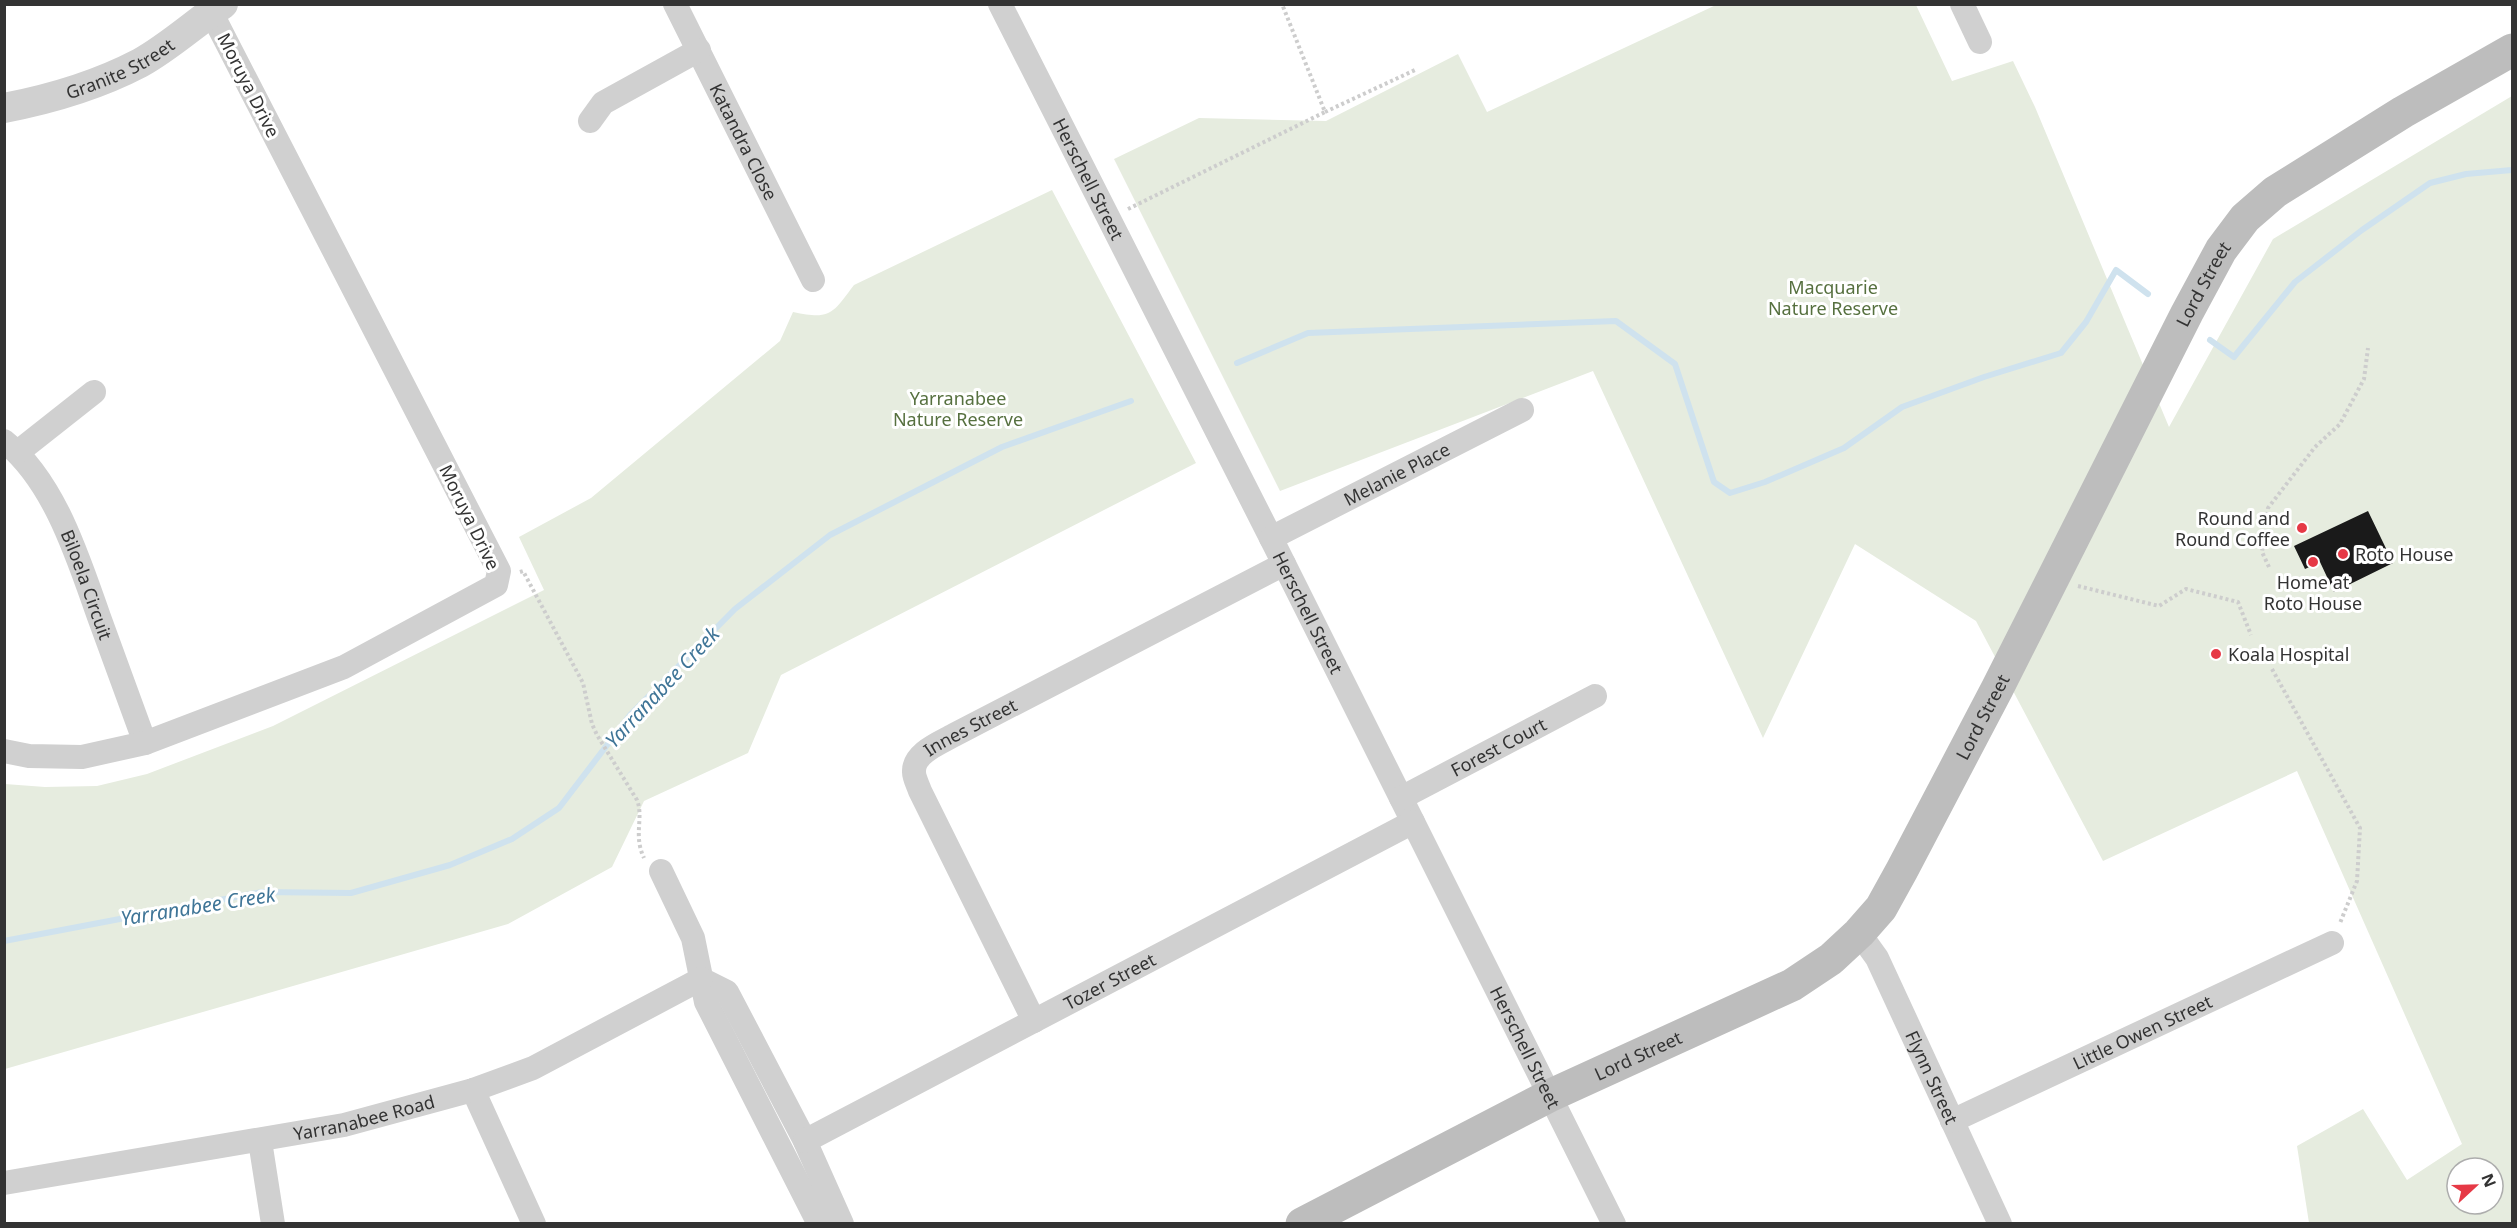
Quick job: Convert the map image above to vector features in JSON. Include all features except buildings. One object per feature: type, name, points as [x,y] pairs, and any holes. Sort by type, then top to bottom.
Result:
[{"type":"main road","name":"Lord Street","points":[[1302,1224],[1550,1096],[1792,985],[1831,959],[1859,933],[1881,908],[1902,870],[2187,313],[2222,250],[2245,218],[2275,192],[2403,112],[2512,50]]},
{"type":"street","name":"Katandra Close","points":[[675,4],[813,280]]},
{"type":"street","name":"Herschell Street","points":[[1000,4],[1271,538],[1614,1224]]},
{"type":"street","points":[[1962,4],[1980,42]]},
{"type":"street","name":"Granite Street","points":[[4,108],[34,102],[89,85],[141,62],[217,8]]},
{"type":"street","name":"Moruya Drive","points":[[4,751],[29,756],[82,757],[145,743],[344,667],[496,585],[499,571],[217,8]]},
{"type":"street","points":[[590,121],[603,103],[699,50]]},
{"type":"street","points":[[11,446],[94,392]]},
{"type":"street","name":"Melanie Place","points":[[1271,538],[1522,410]]},
{"type":"street","name":"Biloela Circuit","points":[[11,446],[50,498],[73,546],[145,743]]},
{"type":"street","name":"Innes Street","points":[[1034,1021],[920,791],[914,773],[916,760],[930,748],[954,735],[1284,564]]},
{"type":"street","name":"Forest Court","points":[[1401,798],[1595,696]]},
{"type":"street","name":"Tozer Street","points":[[805,1141],[1413,822]]},
{"type":"street","points":[[662,871],[693,938],[706,1002],[819,1224]]},
{"type":"street","name":"Flynn Street","points":[[1859,933],[1877,958],[2000,1224]]},
{"type":"street","name":"Little Owen Street","points":[[1952,1121],[2332,943]]},
{"type":"street","points":[[701,979],[727,992],[805,1141],[842,1224]]},
{"type":"street","name":"Yarranabee Road","points":[[4,1183],[344,1125],[473,1090],[533,1068],[701,979]]},
{"type":"street","points":[[473,1090],[534,1224]]},
{"type":"street","points":[[260,1141],[273,1224]]},
{"type":"path","points":[[1282,4],[1325,112]]},
{"type":"path","points":[[1108,219],[1415,70]]},
{"type":"path","points":[[2270,567],[2262,552],[2268,508],[2315,447],[2340,424],[2364,379],[2368,348]]},
{"type":"path","points":[[496,585],[523,571],[583,683],[592,724],[597,735],[639,805],[637,828],[644,858],[662,871]]},
{"type":"path","points":[[2053,578],[2159,606],[2186,589],[2238,602],[2251,634]]},
{"type":"path","points":[[2272,669],[2360,828],[2357,881],[2332,943]]},
{"type":"green space","name":"Macquarie Nature Reserve","points":[[1716,5],[1916,5],[1952,81],[2013,61],[2035,107],[2169,427],[2273,239],[2512,96],[2512,1223],[2309,1223],[2297,1146],[2363,1109],[2407,1180],[2462,1144],[2297,771],[2103,861],[1976,621],[1855,544],[1763,738],[1593,371],[1280,491],[1114,159],[1199,118],[1326,121],[1458,54],[1487,112]]},
{"type":"green space","name":"Yarranabee Nature Reserve","points":[[1052,190],[1196,463],[781,675],[748,753],[644,801],[612,867],[508,924],[5,1069],[5,784],[45,787],[97,786],[147,774],[273,726],[544,590],[519,537],[591,498],[780,341],[793,312],[823,315],[830,312],[841,303],[854,285]]},
{"type":"waterway","points":[[2210,340],[2234,357],[2295,282],[2362,230],[2430,183],[2466,174],[2512,170]]},
{"type":"waterway","points":[[1237,363],[1308,333],[1616,321],[1675,364],[1714,482],[1730,493],[1765,482],[1844,448],[1902,407],[1984,377],[2061,353],[2086,322],[2116,270],[2148,294]]},
{"type":"waterway","name":"Yarranabee Creek","points":[[4,941],[262,892],[351,893],[450,865],[512,839],[559,808],[630,715],[735,609],[830,535],[1002,447],[1131,401]]},
{"type":"place","name":"Round and Round Coffee","points":[[2302,528]]},
{"type":"place","name":"Roto House","points":[[2343,554]]},
{"type":"place","name":"Home at Roto House","points":[[2313,562]]},
{"type":"place","name":"Koala Hospital","points":[[2216,654]]}]
